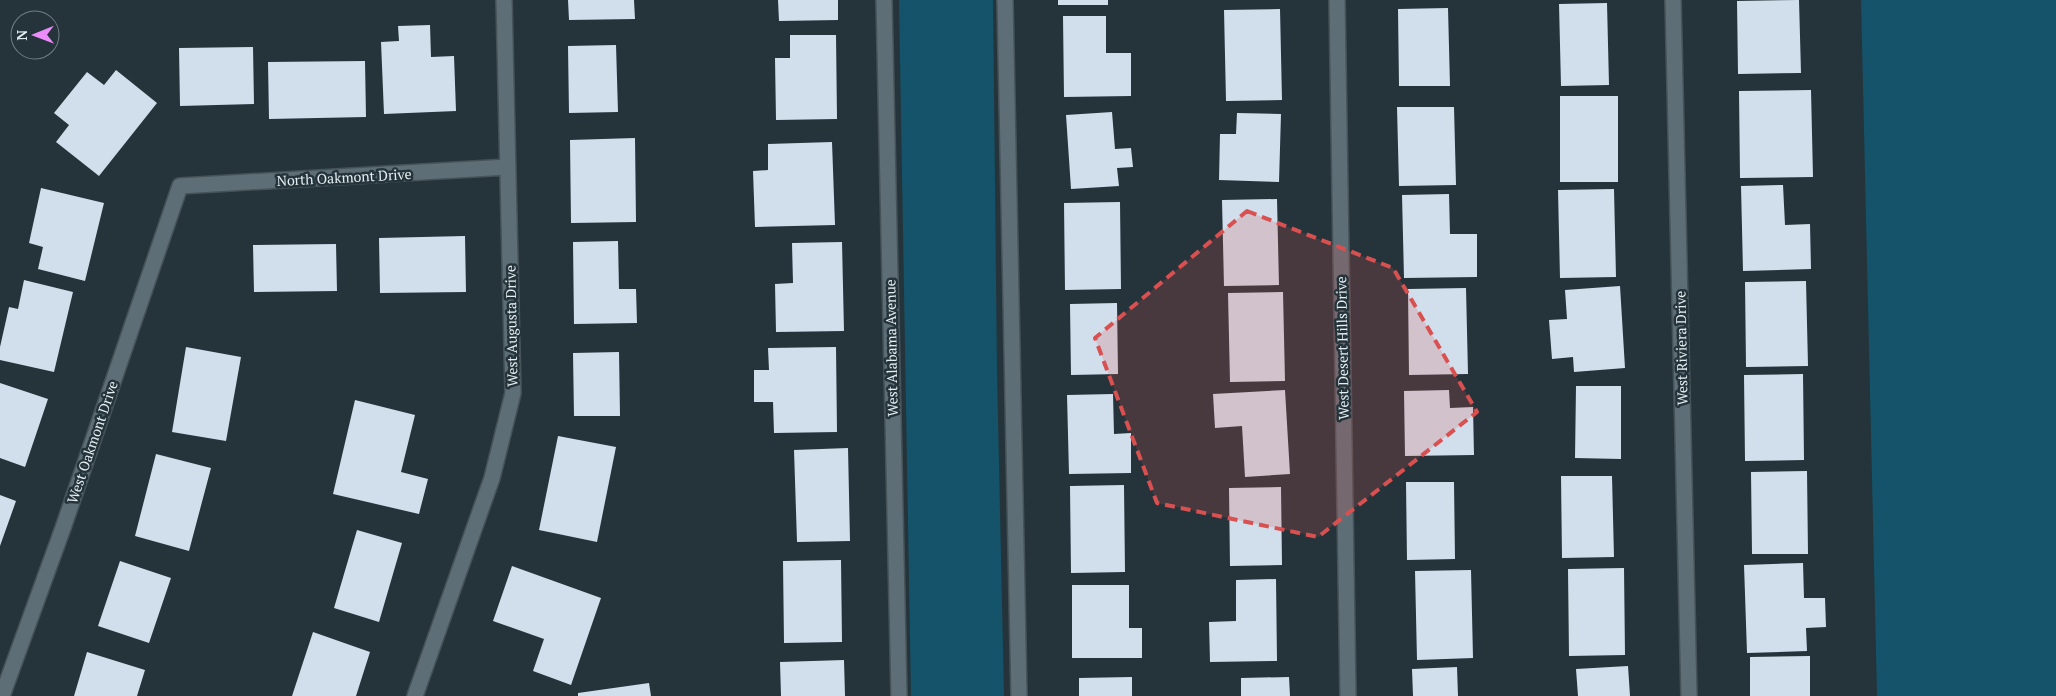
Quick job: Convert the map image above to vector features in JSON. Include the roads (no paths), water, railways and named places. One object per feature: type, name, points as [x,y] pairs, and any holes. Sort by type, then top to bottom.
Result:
[{"type":"street","name":"West Augusta Drive","points":[[415,696],[492,478],[513,393],[504,0]]},
{"type":"street","name":"West Alabama Avenue","points":[[884,0],[898,696]]},
{"type":"street","points":[[1005,0],[1019,696]]},
{"type":"street","name":"West Desert Hills Drive","points":[[1337,0],[1348,696]]},
{"type":"street","name":"West Riviera Drive","points":[[1673,0],[1688,696]]},
{"type":"street","name":"North Oakmont Drive","points":[[180,186],[508,167]]},
{"type":"street","name":"West Oakmont Drive","points":[[2,696],[66,519],[180,186]]}]
